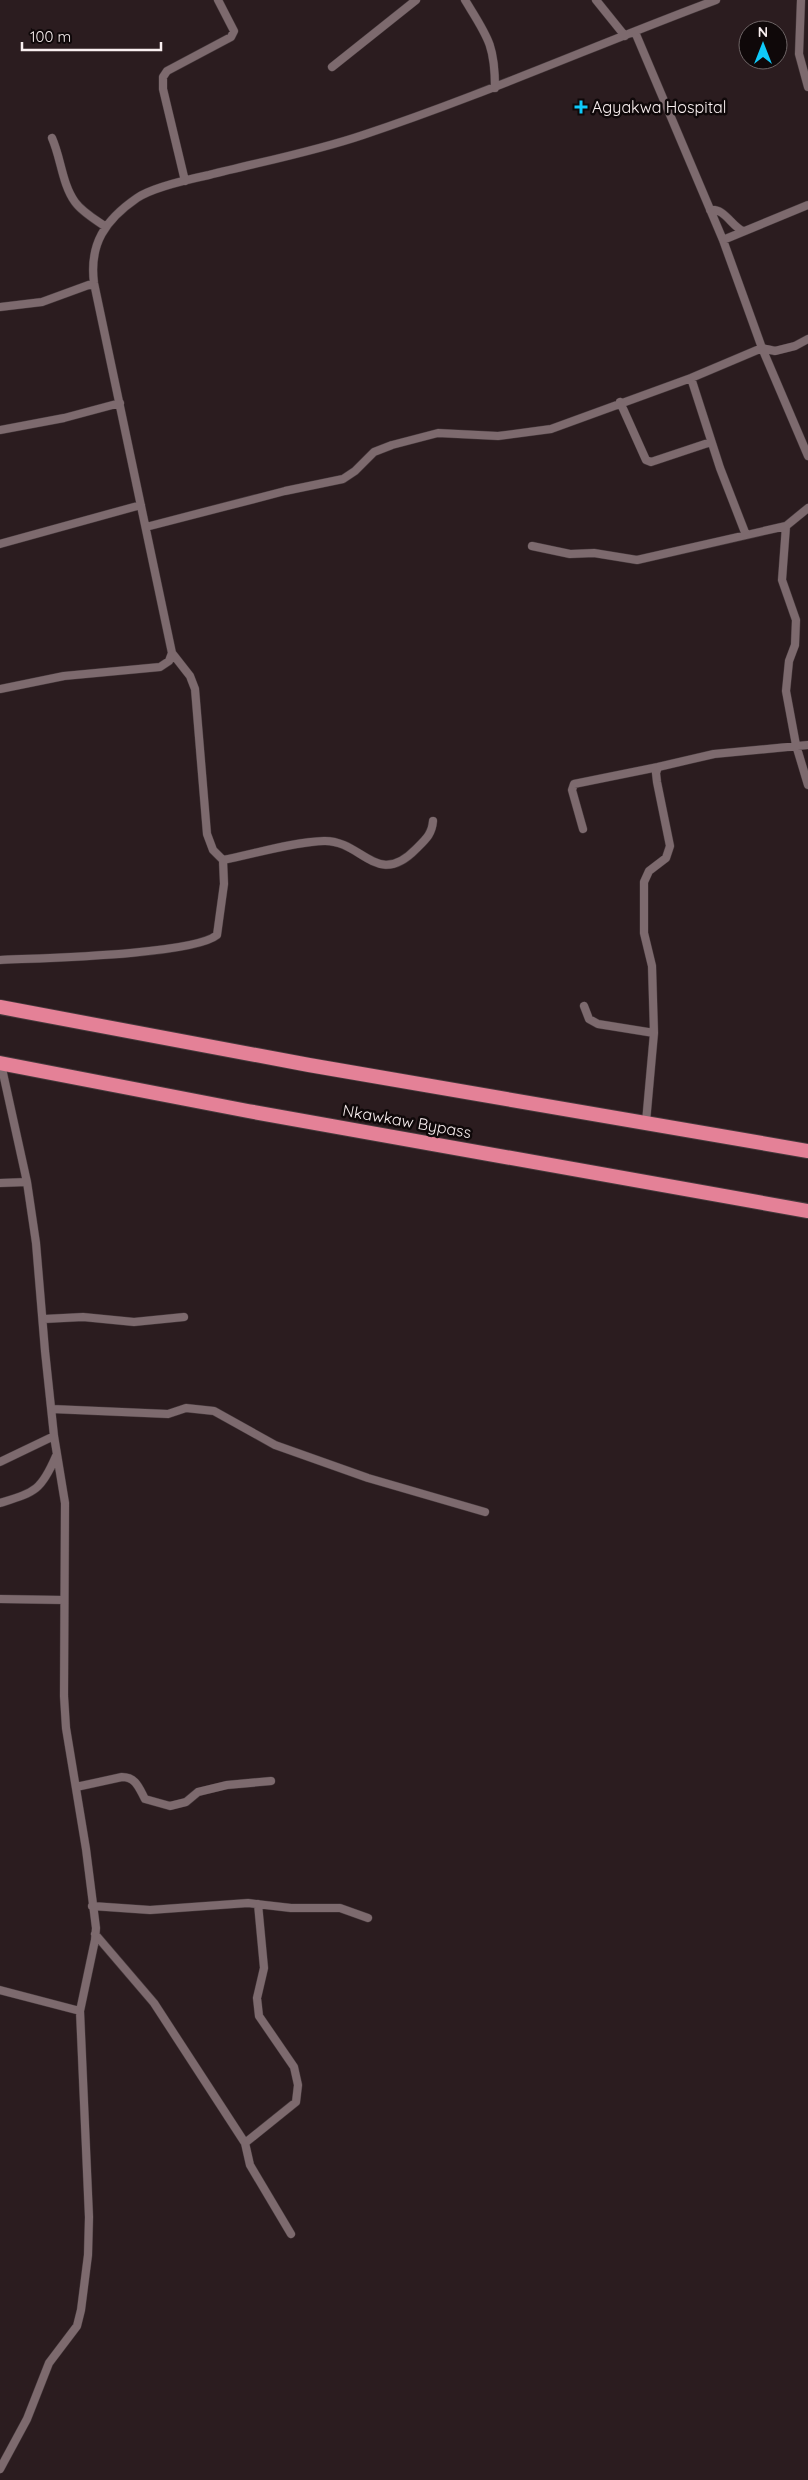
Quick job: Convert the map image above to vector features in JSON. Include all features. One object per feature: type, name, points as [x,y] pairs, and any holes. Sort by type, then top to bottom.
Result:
[{"type":"highway","points":[[0,1007],[309,1065],[808,1151]]},
{"type":"highway","name":"Nkawkaw Bypass","points":[[1,1063],[248,1111],[808,1211]]},
{"type":"street","points":[[185,181],[163,88],[163,78],[167,71],[231,37],[234,31],[218,0]]},
{"type":"street","points":[[332,67],[416,0]]},
{"type":"street","points":[[466,0],[488,35],[495,62],[495,88]]},
{"type":"street","points":[[596,0],[625,36]]},
{"type":"street","points":[[0,960],[94,955],[206,942],[214,938],[219,931],[224,884],[223,860],[213,850],[208,834],[195,689],[190,676],[172,652],[94,283],[92,262],[95,246],[106,227],[121,211],[139,197],[185,181],[361,136],[495,88],[716,0]]},
{"type":"street","points":[[801,0],[799,54],[808,86]]},
{"type":"street","points":[[635,32],[723,240],[762,348],[808,456]]},
{"type":"street","points":[[52,138],[60,155],[67,187],[75,203],[106,227]]},
{"type":"street","points":[[723,240],[808,205]]},
{"type":"street","points":[[710,210],[721,211],[735,228],[743,231]]},
{"type":"street","points":[[0,307],[42,302],[94,283]]},
{"type":"street","points":[[146,527],[284,491],[343,479],[355,471],[374,452],[392,445],[438,433],[498,436],[551,429],[620,402],[691,378],[762,348],[775,351],[795,346],[808,339]]},
{"type":"street","points":[[691,378],[711,442],[746,535]]},
{"type":"street","points":[[620,402],[646,460],[651,462],[711,442]]},
{"type":"street","points":[[0,430],[64,418],[120,403]]},
{"type":"street","points":[[0,544],[141,505]]},
{"type":"street","points":[[532,546],[570,554],[594,553],[637,560],[786,526],[808,508]]},
{"type":"street","points":[[786,526],[782,580],[796,620],[795,645],[789,661],[786,692],[796,744],[808,785]]},
{"type":"street","points":[[0,689],[64,676],[160,667],[169,661],[172,652]]},
{"type":"street","points":[[583,829],[572,790],[574,784],[714,754],[808,744]]},
{"type":"street","points":[[646,1122],[654,1033],[652,966],[644,933],[644,882],[649,871],[666,858],[670,846],[657,782],[656,773],[658,767]]},
{"type":"street","points":[[223,860],[314,842],[331,842],[380,865],[396,864],[407,858],[432,833],[434,820]]},
{"type":"street","points":[[584,1006],[588,1019],[598,1024],[654,1033]]},
{"type":"street","points":[[0,2469],[27,2419],[49,2363],[77,2326],[81,2310],[88,2255],[89,2217],[80,2011],[95,1934],[76,1787],[66,1728],[64,1696],[65,1503],[54,1436],[44,1351],[44,1319],[36,1243],[27,1182],[1,1063]]},
{"type":"street","points":[[0,1183],[27,1182]]},
{"type":"street","points":[[44,1319],[83,1317],[134,1322],[184,1317]]},
{"type":"street","points":[[52,1409],[168,1414],[186,1408],[214,1410],[276,1445],[368,1478],[485,1512]]},
{"type":"street","points":[[0,1462],[54,1436]]},
{"type":"street","points":[[0,1503],[32,1492],[46,1480],[57,1455]]},
{"type":"street","points":[[0,1599],[64,1600]]},
{"type":"street","points":[[76,1787],[122,1776],[130,1777],[136,1782],[145,1799],[170,1806],[186,1802],[198,1792],[227,1785],[271,1781]]},
{"type":"street","points":[[92,1906],[150,1910],[248,1903],[291,1908],[340,1908],[368,1918]]},
{"type":"street","points":[[245,2143],[296,2102],[298,2085],[294,2067],[258,2016],[257,1998],[264,1968],[258,1904]]},
{"type":"street","points":[[95,1934],[154,2003],[245,2143],[250,2165],[291,2234]]},
{"type":"street","points":[[0,1990],[80,2011]]},
{"type":"place","name":"Agyakwa Hospital","points":[[581,107]]}]
